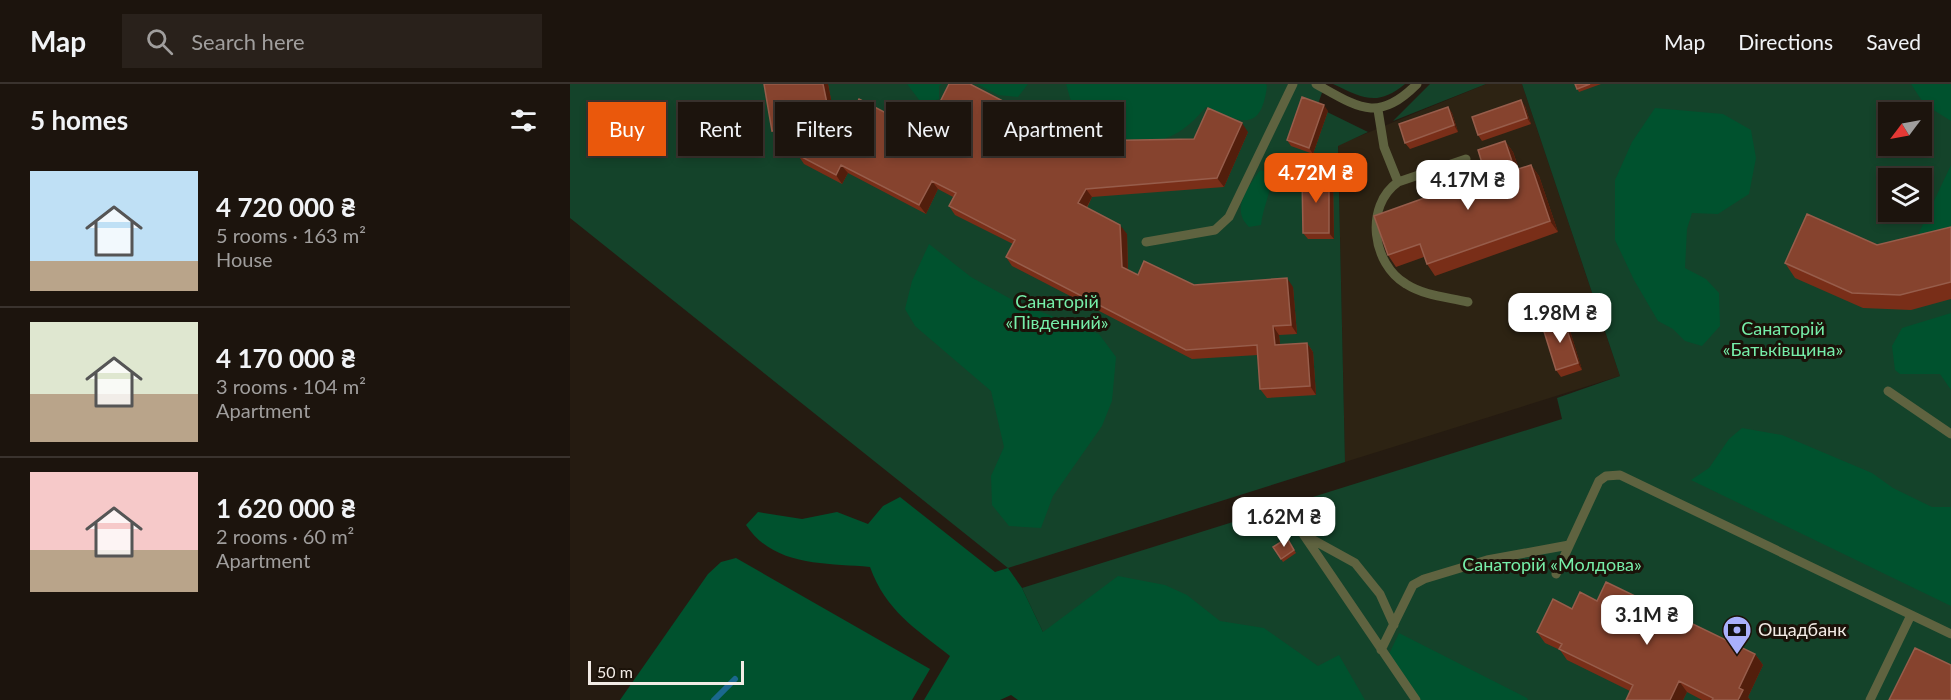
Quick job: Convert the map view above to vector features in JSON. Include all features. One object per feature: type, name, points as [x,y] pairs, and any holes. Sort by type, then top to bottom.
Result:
[{"type":"lane","points":[[1146,242],[1215,230],[1222,225],[1229,217],[1293,84]]},
{"type":"lane","points":[[1316,84],[1354,104],[1378,110],[1401,101],[1417,84]]},
{"type":"lane","points":[[1378,110],[1384,147],[1398,182]]},
{"type":"lane","points":[[1466,159],[1398,182],[1389,189],[1381,202],[1375,234],[1387,267],[1403,283],[1422,293],[1468,302]]},
{"type":"lane","points":[[1888,391],[1951,434]]},
{"type":"lane","points":[[1556,574],[1599,481],[1606,476],[1620,475],[1951,634]]},
{"type":"lane","points":[[1284,506],[1416,700]]},
{"type":"lane","points":[[1302,533],[1355,563],[1380,594],[1394,625]]},
{"type":"lane","points":[[1381,650],[1413,585],[1424,579],[1487,560],[1569,545]]},
{"type":"lane","points":[[1870,700],[1911,615]]},
{"type":"shaded area","points":[[1486,84],[1522,84],[1620,376],[1345,462],[1338,145]]},
{"type":"green space","name":"Санаторій «Південний»","points":[[570,84],[1325,84],[1317,107],[1368,132],[1338,146],[1345,462],[1008,568],[570,218]]},
{"type":"green space","points":[[907,84],[942,84],[939,86],[939,99],[921,102]]},
{"type":"green space","points":[[977,84],[1028,84],[1018,97],[998,95]]},
{"type":"green space","points":[[1066,84],[1266,84],[1267,86],[1260,112],[1254,118],[1239,120],[1206,107],[1175,134],[1160,140],[1145,142],[1124,138],[1124,102],[1071,102]]},
{"type":"green space","points":[[1333,84],[1405,84],[1386,96],[1370,98]]},
{"type":"green space","points":[[1430,84],[1486,84],[1393,121]]},
{"type":"green space","points":[[1522,84],[1951,84],[1951,700],[1081,700],[1043,632],[1022,588],[1562,419],[1557,398],[1620,376]]},
{"type":"green space","points":[[1911,84],[1951,84],[1951,121],[1932,109],[1932,102],[1923,102]]},
{"type":"green space","points":[[1655,108],[1723,114],[1751,130],[1756,158],[1749,194],[1718,214],[1692,213],[1687,229],[1685,268],[1706,279],[1719,293],[1720,326],[1702,346],[1685,341],[1673,329],[1658,321],[1634,280],[1615,240],[1615,180],[1632,142]]},
{"type":"green space","points":[[1951,165],[1951,239],[1914,243],[1924,222],[1932,222],[1932,205]]},
{"type":"green space","points":[[1260,170],[1271,173],[1270,187],[1261,225],[1249,227],[1241,213],[1241,206],[1246,191]]},
{"type":"green space","points":[[929,244],[971,277],[1018,303],[1099,334],[1116,357],[1112,401],[1102,426],[1053,496],[1041,528],[1009,526],[992,505],[991,476],[1004,447],[991,391],[915,326],[905,309],[912,281]]},
{"type":"green space","points":[[1951,313],[1951,390],[1940,374],[1900,374],[1895,370],[1892,346],[1902,328]]},
{"type":"green space","points":[[1742,428],[1782,435],[1872,473],[1893,488],[1932,507],[1951,507],[1951,606],[1691,480],[1709,468],[1729,439]]},
{"type":"green space","points":[[900,497],[995,572],[1008,568],[1022,588],[1043,632],[1118,576],[1165,585],[1187,595],[1220,621],[1264,628],[1318,666],[1339,655],[1365,700],[1018,700],[1011,695],[1000,700],[924,700],[950,656],[903,618],[893,607],[884,596],[870,567],[818,563],[786,556],[771,549],[758,539],[746,525],[758,512],[802,519],[837,512],[868,524],[883,506]]},
{"type":"green space","points":[[736,558],[930,669],[912,700],[620,700],[708,574],[721,562]]},
{"type":"green space","points":[[1399,633],[1528,700],[1420,700],[1389,654]]},
{"type":"building","points":[[764,84],[823,84],[827,102],[775,102],[775,130],[772,131]]},
{"type":"building","points":[[949,84],[970,84],[1005,102],[983,102],[983,156],[1124,156],[1124,140],[1194,139],[1208,108],[1242,123],[1217,178],[1086,189],[1078,203],[1120,225],[1122,267],[1138,275],[1144,261],[1194,285],[1287,278],[1291,325],[1273,326],[1275,345],[1307,343],[1310,386],[1260,389],[1257,345],[1186,350],[1006,257],[1015,240],[949,206],[956,193],[932,181],[919,205],[841,165],[836,175],[800,156],[874,156],[874,107],[886,113],[886,156],[971,156],[971,102],[940,102]]},
{"type":"building","points":[[1575,84],[1590,84],[1577,89]]},
{"type":"building","points":[[1302,97],[1324,105],[1309,148],[1287,140]]},
{"type":"building","points":[[1521,100],[1527,118],[1478,135],[1472,117]]},
{"type":"building","points":[[1448,107],[1454,125],[1405,143],[1399,124]]},
{"type":"building","points":[[1505,141],[1515,170],[1531,165],[1550,221],[1427,264],[1420,244],[1388,255],[1374,216],[1486,176],[1478,150]]},
{"type":"building","points":[[1302,176],[1329,176],[1329,233],[1303,233]]},
{"type":"building","points":[[1807,214],[1877,245],[1951,227],[1951,282],[1900,295],[1852,293],[1785,263]]},
{"type":"building","points":[[1563,318],[1578,363],[1556,370],[1542,325]]},
{"type":"building","points":[[1287,538],[1294,550],[1281,559],[1273,547]]},
{"type":"building","points":[[1606,582],[1755,654],[1739,688],[1743,690],[1738,700],[1712,700],[1713,698],[1679,681],[1670,700],[1626,700],[1633,685],[1559,649],[1562,644],[1537,632],[1553,599],[1572,609],[1580,592],[1597,601]]},
{"type":"building","points":[[1915,648],[1951,665],[1951,700],[1889,700]]},
{"type":"waterway","points":[[714,700],[735,679]]},
{"type":"place","name":"Ощадбанк","points":[[1737,656]]},
{"type":"park label","name":"Санаторій «Батьківщина»","points":[[1783,339]]},
{"type":"park label","name":"Санаторій «Молдова»","points":[[1552,565]]}]
